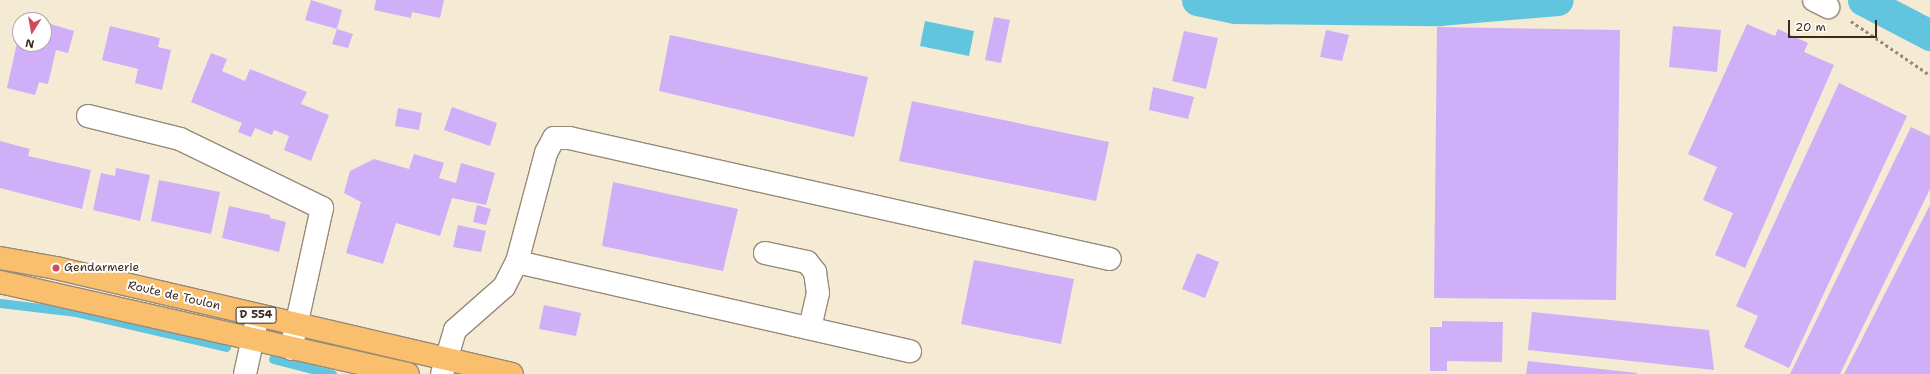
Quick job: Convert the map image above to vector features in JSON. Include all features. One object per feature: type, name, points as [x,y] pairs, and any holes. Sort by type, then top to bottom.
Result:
[{"type":"main road","name":"Route de Toulon","points":[[0,258],[56,268],[296,324],[443,367],[512,374]]},
{"type":"main road","name":"D 554","points":[[0,282],[291,349],[408,374]]},
{"type":"lane","points":[[88,116],[180,139],[322,208],[291,349]]},
{"type":"lane","points":[[443,367],[455,330],[504,287],[517,262],[546,153],[554,138],[569,138],[1110,259]]},
{"type":"lane","points":[[765,253],[807,262],[815,272],[818,293],[810,328]]},
{"type":"lane","points":[[517,262],[910,351]]},
{"type":"lane","points":[[245,374],[258,315]]},
{"type":"path","points":[[1821,4],[1865,29],[1930,75]]},
{"type":"water","points":[[925,21],[974,31],[969,56],[920,46]]},
{"type":"building","points":[[311,0],[342,10],[337,29],[305,20]]},
{"type":"building","points":[[376,0],[444,0],[440,18],[412,12],[411,18],[374,10]]},
{"type":"building","points":[[994,17],[1010,20],[1001,63],[985,60]]},
{"type":"building","points":[[52,24],[74,31],[68,53],[56,50],[48,84],[39,82],[35,95],[7,88],[15,52],[52,52]]},
{"type":"building","points":[[1747,24],[1775,36],[1778,29],[1808,43],[1804,52],[1834,65],[1745,268],[1715,255],[1733,213],[1703,200],[1717,167],[1688,154]]},
{"type":"building","points":[[110,26],[160,38],[158,47],[171,50],[162,90],[135,83],[138,69],[102,60]]},
{"type":"building","points":[[1673,26],[1721,30],[1717,72],[1669,67]]},
{"type":"building","points":[[1437,27],[1620,30],[1616,300],[1434,298]]},
{"type":"building","points":[[337,29],[353,34],[348,48],[332,44]]},
{"type":"building","points":[[1326,30],[1349,35],[1342,61],[1320,57]]},
{"type":"building","points":[[1184,31],[1218,38],[1206,89],[1172,81]]},
{"type":"building","points":[[670,35],[868,77],[854,137],[659,91]]},
{"type":"building","points":[[211,53],[227,59],[222,71],[245,81],[250,69],[307,92],[301,104],[329,115],[311,161],[284,150],[289,136],[274,130],[272,135],[255,128],[251,137],[238,132],[242,123],[191,102]]},
{"type":"building","points":[[1839,83],[1907,116],[1789,368],[1744,347],[1758,316],[1736,306]]},
{"type":"building","points":[[1153,87],[1194,97],[1188,119],[1149,110]]},
{"type":"building","points":[[912,101],[1109,142],[1096,201],[899,161]]},
{"type":"building","points":[[452,107],[497,123],[490,146],[444,130]]},
{"type":"building","points":[[398,108],[422,113],[419,130],[395,126]]},
{"type":"building","points":[[1911,127],[1930,136],[1930,189],[1840,374],[1790,374]]},
{"type":"building","points":[[0,141],[30,149],[28,156],[91,170],[82,209],[0,188]]},
{"type":"building","points":[[414,154],[444,163],[439,178],[456,183],[461,163],[495,173],[486,205],[452,198],[440,236],[396,223],[383,264],[346,253],[361,202],[344,193],[350,171],[374,159],[409,169]]},
{"type":"building","points":[[116,168],[150,175],[140,221],[93,210],[101,173],[115,176]]},
{"type":"building","points":[[159,180],[220,192],[211,234],[151,221]]},
{"type":"building","points":[[613,182],[738,209],[723,271],[602,246]]},
{"type":"building","points":[[477,205],[491,209],[486,225],[473,222]]},
{"type":"building","points":[[1930,205],[1930,374],[1844,374]]},
{"type":"building","points":[[229,206],[270,215],[270,218],[286,222],[279,252],[222,238]]},
{"type":"building","points":[[458,225],[486,231],[481,252],[453,247]]},
{"type":"building","points":[[1197,253],[1219,262],[1205,298],[1182,289]]},
{"type":"building","points":[[974,260],[1074,279],[1061,344],[961,324]]},
{"type":"building","points":[[544,305],[581,313],[576,336],[539,329]]},
{"type":"building","points":[[1532,312],[1709,330],[1714,370],[1528,350]]},
{"type":"building","points":[[1442,321],[1503,322],[1502,362],[1447,361],[1447,371],[1430,371],[1430,327],[1442,327]]},
{"type":"building","points":[[1528,361],[1637,373],[1637,374],[1526,374]]},
{"type":"waterway","points":[[1197,0],[1235,8],[1439,10],[1558,0]]},
{"type":"waterway","points":[[1863,0],[1930,35]]},
{"type":"waterway","points":[[0,303],[76,312],[226,347]]},
{"type":"waterway","points":[[273,359],[332,374]]},
{"type":"place","name":"Gendarmerie","points":[[56,268]]}]
